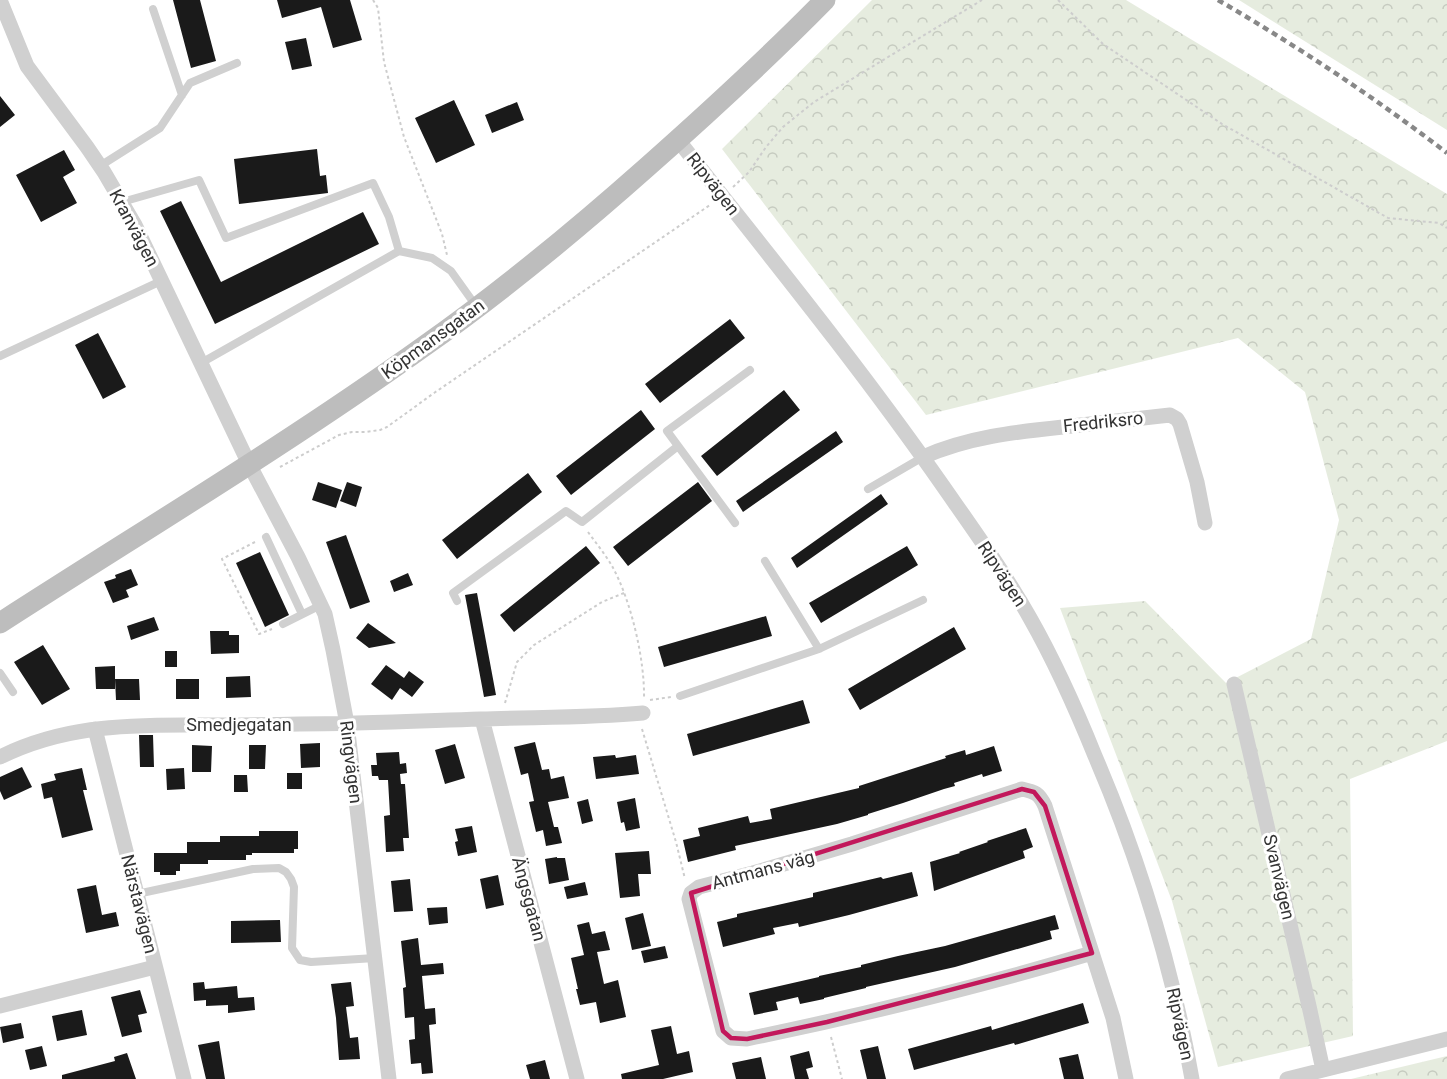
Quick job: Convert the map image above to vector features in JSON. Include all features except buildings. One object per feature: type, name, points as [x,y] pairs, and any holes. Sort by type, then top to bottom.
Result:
[{"type":"street","name":"Köpmansgatan","points":[[0,623],[253,472],[477,307],[583,222],[678,140],[825,0]]},
{"type":"street","name":"Kranvägen","points":[[2,1],[27,66],[100,166],[135,225],[253,472]]},
{"type":"street","name":"Ripvägen","points":[[678,140],[871,386],[995,560],[1030,617],[1082,723],[1144,886],[1170,975],[1192,1079]]},
{"type":"street","name":"Fredriksro","points":[[923,457],[981,438],[1021,431],[1170,415],[1180,424],[1197,482],[1205,522]]},
{"type":"street","name":"Ringvägen","points":[[253,472],[325,614],[346,724],[389,1079]]},
{"type":"street","name":"Svanvägen","points":[[1234,684],[1323,1070]]},
{"type":"street","name":"Smedjegatan","points":[[0,757],[54,736],[139,725],[346,724],[606,717],[644,707]]},
{"type":"street","name":"Ängsgatan","points":[[482,719],[577,1079]]},
{"type":"street","name":"Närstavägen","points":[[95,729],[183,1079]]},
{"type":"street","name":"Antmans väg","points":[[1092,953],[948,993],[827,1022],[747,1039],[730,1038],[723,1031],[689,899],[691,893],[699,887],[852,844],[1022,789],[1034,792],[1045,806],[1113,1018],[1126,1079]]},
{"type":"street","points":[[0,1006],[155,967]]},
{"type":"street","points":[[1287,1079],[1447,1039]]},
{"type":"lane","points":[[153,9],[182,95]]},
{"type":"lane","points":[[100,166],[160,128],[190,83],[237,63]]},
{"type":"lane","points":[[122,202],[200,180],[226,238],[373,183],[389,217],[399,250]]},
{"type":"lane","points":[[201,363],[399,250],[432,258],[452,271],[477,307]]},
{"type":"lane","points":[[0,356],[161,280]]},
{"type":"lane","points":[[735,524],[667,431],[750,370]]},
{"type":"lane","points":[[457,601],[453,593],[566,511],[582,522],[678,446]]},
{"type":"lane","points":[[868,489],[923,457]]},
{"type":"lane","points":[[266,537],[302,614]]},
{"type":"lane","points":[[765,561],[819,649]]},
{"type":"lane","points":[[680,696],[819,649],[923,600]]},
{"type":"lane","points":[[283,624],[321,605]]},
{"type":"lane","points":[[0,673],[13,692]]},
{"type":"lane","points":[[137,894],[253,869],[279,868],[286,872],[294,887],[292,948],[300,960],[310,962],[375,958]]},
{"type":"path","points":[[373,0],[378,8],[384,62],[404,137],[442,234],[452,271]]},
{"type":"path","points":[[253,472],[304,453],[339,435],[387,427],[443,386],[723,197],[749,172],[783,126],[814,102],[982,0]]},
{"type":"path","points":[[1058,0],[1103,44],[1222,124],[1388,218],[1438,223],[1447,228]]},
{"type":"path","points":[[266,537],[222,559],[259,634],[283,624]]},
{"type":"path","points":[[504,718],[504,705],[518,662],[534,645],[602,602],[624,593]]},
{"type":"path","points":[[644,707],[680,696]]},
{"type":"path","points":[[827,1022],[842,1079]]},
{"type":"highlighted area","points":[[1022,789],[1034,792],[1045,806],[1092,953],[827,1022],[747,1039],[731,1038],[723,1031],[691,893]]},
{"type":"green space","points":[[872,0],[1126,0],[1447,194],[1447,741],[1350,779],[1353,1036],[1218,1067],[1172,901],[1060,608],[1145,601],[1226,683],[1311,639],[1339,520],[1305,392],[1238,338],[926,415],[722,149]]},
{"type":"green space","points":[[1239,0],[1447,0],[1447,130]]},
{"type":"green space","points":[[1447,1056],[1447,1079],[1351,1079]]},
{"type":"railway","points":[[1218,0],[1335,73],[1447,153]]}]
